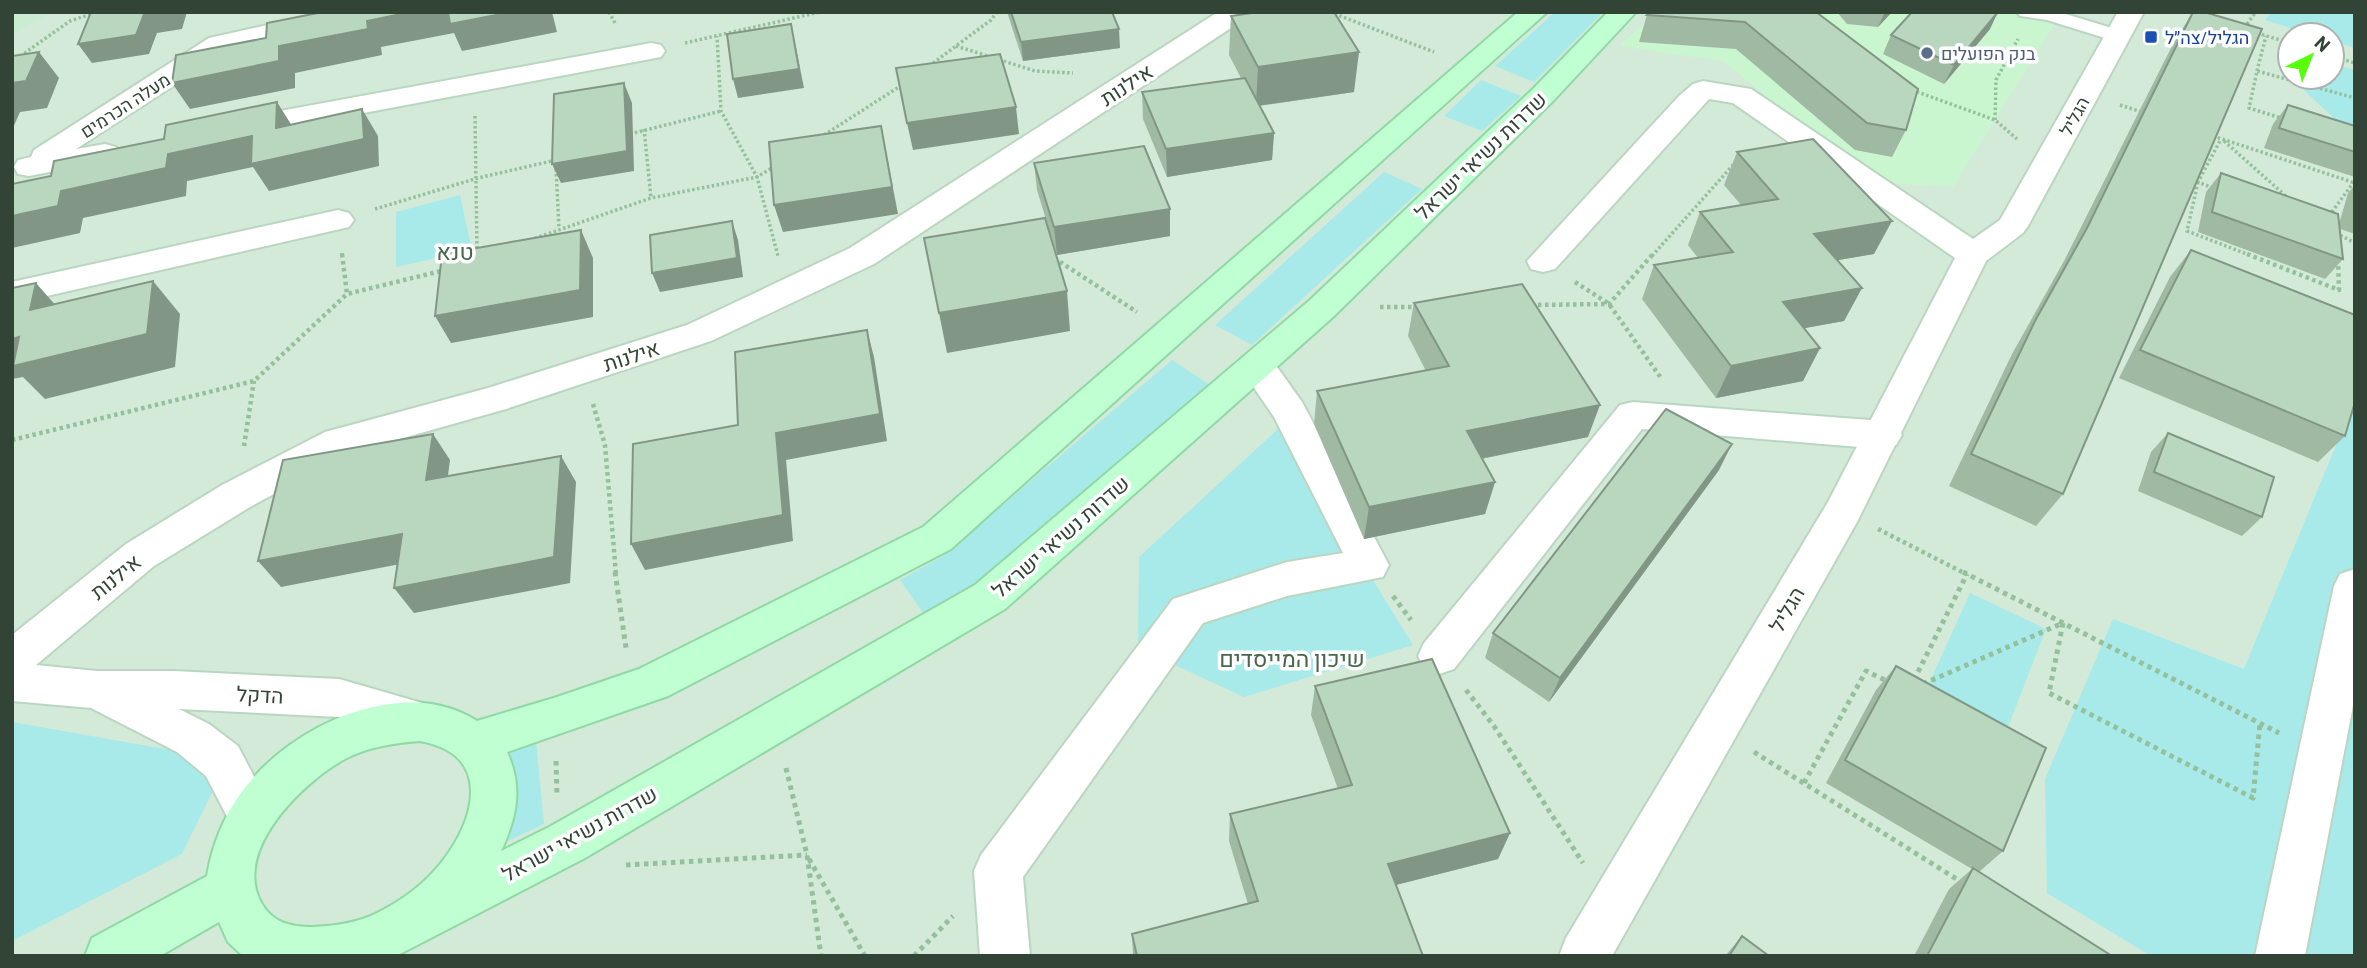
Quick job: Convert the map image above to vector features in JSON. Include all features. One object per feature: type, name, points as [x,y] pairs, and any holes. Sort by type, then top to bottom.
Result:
[{"type":"main road","points":[[473,742],[653,683],[937,538],[1534,12]]},
{"type":"main road","name":"שדרות נשיאי ישראל","points":[[371,942],[568,842],[990,597],[1258,366],[1321,308],[1543,95],[1623,12]]},
{"type":"main road","points":[[420,721],[450,727],[473,742],[491,765],[495,795],[489,830],[470,866],[440,900],[371,942],[333,952],[302,953],[274,946],[252,932],[236,913],[231,889],[234,852],[251,815],[279,782],[314,753],[350,735],[386,724],[420,721]]},
{"type":"main road","points":[[110,956],[231,889]]},
{"type":"street","name":"מעלה הכרמים","points":[[20,173],[219,44],[364,12]]},
{"type":"street","name":"אילנות","points":[[12,660],[140,555],[236,496],[338,442],[493,400],[699,333],[862,256],[1237,12]]},
{"type":"street","name":"הגליל","points":[[1584,956],[1843,511],[1973,255],[2012,226],[2124,24]]},
{"type":"street","points":[[204,134],[651,51]]},
{"type":"street","points":[[1543,261],[1703,90],[1741,95],[1973,255]]},
{"type":"street","points":[[20,173],[136,147]]},
{"type":"street","points":[[12,293],[338,220]]},
{"type":"street","points":[[1005,956],[998,871],[1188,611],[1287,579],[1369,565],[1289,411],[1258,366]]},
{"type":"street","points":[[1439,656],[1633,415],[1691,422],[1883,435]]},
{"type":"street","points":[[2280,956],[2355,586]]},
{"type":"street","name":"הדקל","points":[[12,682],[97,690],[174,690],[339,698],[420,721]]},
{"type":"street","name":"הדקל","points":[[97,690],[193,738],[222,761],[251,815]]},
{"type":"lane","name":"הגליל","points":[[2025,12],[2124,24]]},
{"type":"path","points":[[12,62],[70,21],[97,12]]},
{"type":"path","points":[[651,51],[820,12]]},
{"type":"path","points":[[924,69],[991,20],[996,12]]},
{"type":"path","points":[[1330,12],[1404,40]]},
{"type":"path","points":[[2256,12],[2243,29],[2276,39]]},
{"type":"path","points":[[716,36],[721,111],[757,177],[787,291]]},
{"type":"path","points":[[2266,36],[2249,108],[2286,119]]},
{"type":"path","points":[[1908,88],[1994,120],[1996,80],[2019,38]]},
{"type":"path","points":[[956,46],[1035,71],[1137,77]]},
{"type":"path","points":[[2257,72],[2355,98]]},
{"type":"path","points":[[474,84],[478,178],[476,262]]},
{"type":"path","points":[[813,142],[902,85]]},
{"type":"path","points":[[2086,93],[2148,114]]},
{"type":"path","points":[[619,137],[644,128],[721,111]]},
{"type":"path","points":[[1527,305],[1609,304],[1776,118]]},
{"type":"path","points":[[644,128],[651,198]]},
{"type":"path","points":[[2209,135],[2354,184],[2328,217]]},
{"type":"path","points":[[2221,139],[2198,182],[2186,231],[2339,290],[2338,256]]},
{"type":"path","points":[[2221,139],[2291,201]]},
{"type":"path","points":[[347,294],[338,220],[478,178],[568,155]]},
{"type":"path","points":[[2315,170],[2318,157]]},
{"type":"path","points":[[556,160],[559,228]]},
{"type":"path","points":[[524,243],[559,228],[651,198],[757,177],[780,163]]},
{"type":"path","points":[[2198,182],[2222,191]]},
{"type":"path","points":[[2329,230],[2355,243]]},
{"type":"path","points":[[2337,233],[2337,244]]},
{"type":"path","points":[[1052,257],[1170,334]]},
{"type":"path","points":[[12,440],[254,381],[347,294],[451,269]]},
{"type":"path","points":[[1609,304],[1691,422]]},
{"type":"path","points":[[1321,308],[1417,307]]},
{"type":"path","points":[[583,370],[605,445],[614,562],[633,690]]},
{"type":"path","points":[[236,496],[254,381]]},
{"type":"path","points":[[1843,511],[2321,754]]},
{"type":"path","points":[[1908,691],[1967,574]]},
{"type":"path","points":[[1920,685],[2063,623]]},
{"type":"path","points":[[2063,623],[2049,693],[2253,797],[2260,723]]},
{"type":"path","points":[[1804,783],[1866,671],[1898,686]]},
{"type":"path","points":[[774,721],[807,855],[821,956]]},
{"type":"path","points":[[1494,726],[1612,908]]},
{"type":"path","points":[[1716,728],[1965,884]]},
{"type":"path","points":[[555,753],[558,808]]},
{"type":"path","points":[[620,866],[807,855]]},
{"type":"path","points":[[807,855],[865,956]]},
{"type":"shaded area","points":[[12,12],[2355,12],[2355,956],[12,956]]},
{"type":"shaded area","points":[[12,12],[51,12],[52,13],[12,34]]},
{"type":"shaded area","points":[[1555,12],[1603,12],[1534,82],[1495,66]]},
{"type":"shaded area","points":[[1657,12],[2062,12],[1953,187],[1872,182],[1723,61],[1619,46]]},
{"type":"shaded area","points":[[2271,12],[2355,14],[2355,48],[2346,45],[2346,21],[2276,21],[2276,24],[2265,20]]},
{"type":"shaded area","points":[[2346,68],[2355,70],[2355,138],[2305,91],[2346,91]]},
{"type":"shaded area","points":[[1481,80],[1521,96],[1482,131],[1444,116]]},
{"type":"shaded area","points":[[1384,172],[1422,189],[1252,345],[1215,325]]},
{"type":"shaded area","points":[[460,195],[472,250],[396,267],[396,212]]},
{"type":"shaded area","points":[[1172,360],[1210,385],[974,584],[926,617],[900,580],[943,556]]},
{"type":"shaded area","points":[[2355,382],[2355,956],[2151,956],[2047,893],[2045,779],[2113,619],[2244,669],[2339,438]]},
{"type":"shaded area","points":[[1279,428],[1413,645],[1244,697],[1138,648],[1139,557]]},
{"type":"shaded area","points":[[1970,593],[2046,629],[2001,745],[1922,699]]},
{"type":"shaded area","points":[[12,722],[228,760],[182,854],[12,941]]},
{"type":"shaded area","points":[[536,741],[544,824],[508,841],[514,815],[504,751]]},
{"type":"building","points":[[91,12],[154,12],[144,14],[136,35],[78,44]]},
{"type":"building","points":[[323,12],[411,12],[367,21],[368,29],[279,46],[279,61],[172,83],[176,55],[266,38],[267,23]]},
{"type":"building","points":[[448,12],[511,12],[450,24]]},
{"type":"building","points":[[1011,12],[1112,12],[1119,29],[1021,42]]},
{"type":"building","points":[[1259,12],[1334,12],[1359,52],[1258,67],[1231,16]]},
{"type":"building","points":[[1651,12],[1816,12],[1918,89],[1906,130],[1867,123],[1745,22],[1647,15]]},
{"type":"building","points":[[1912,12],[1998,12],[1954,65],[1891,35]]},
{"type":"building","points":[[2193,12],[2204,12],[2262,29],[2063,494],[1971,454],[2035,321],[2087,228]]},
{"type":"building","points":[[791,24],[799,69],[733,79],[727,34]]},
{"type":"building","points":[[39,52],[26,81],[12,83],[12,56]]},
{"type":"building","points":[[1000,54],[1016,107],[907,123],[896,68]]},
{"type":"building","points":[[1245,78],[1274,133],[1166,149],[1142,92]]},
{"type":"building","points":[[624,83],[627,151],[552,164],[554,94]]},
{"type":"building","points":[[277,102],[276,128],[362,109],[364,139],[251,164],[252,136],[168,154],[166,168],[61,191],[58,206],[12,216],[12,184],[51,176],[54,161],[164,139],[166,125]]},
{"type":"building","points":[[2288,105],[2355,126],[2355,152],[2279,128]]},
{"type":"building","points":[[881,126],[892,187],[774,205],[769,142]]},
{"type":"building","points":[[1813,139],[1892,221],[1814,234],[1862,288],[1783,302],[1820,348],[1731,366],[1654,265],[1733,252],[1700,212],[1778,199],[1737,152]]},
{"type":"building","points":[[1144,146],[1170,209],[1054,227],[1034,163]]},
{"type":"building","points":[[2221,173],[2338,214],[2343,259],[2212,212]]},
{"type":"building","points":[[1045,218],[1067,291],[939,313],[924,238]]},
{"type":"building","points":[[732,221],[737,258],[652,273],[650,235]]},
{"type":"building","points":[[581,230],[580,290],[435,316],[442,254]]},
{"type":"building","points":[[2191,250],[2355,315],[2355,402],[2345,436],[2140,350]]},
{"type":"building","points":[[153,281],[147,334],[13,366],[19,337],[12,339],[12,288],[36,283],[30,310]]},
{"type":"building","points":[[1522,284],[1600,405],[1467,431],[1495,482],[1369,507],[1317,391],[1449,366],[1414,303]]},
{"type":"building","points":[[867,330],[880,414],[776,433],[783,515],[631,544],[633,444],[738,425],[735,352]]},
{"type":"building","points":[[1666,409],[1732,444],[1560,678],[1493,633]]},
{"type":"building","points":[[2168,433],[2274,477],[2262,517],[2154,472]]},
{"type":"building","points":[[433,434],[426,480],[561,456],[554,557],[394,588],[402,534],[258,561],[283,460]]},
{"type":"building","points":[[1432,659],[1510,833],[1388,864],[1423,956],[1137,956],[1132,934],[1258,901],[1230,814],[1352,785],[1315,686]]},
{"type":"building","points":[[1896,666],[2046,748],[2003,851],[1845,760]]},
{"type":"building","points":[[1973,868],[2112,956],[1927,956]]},
{"type":"building","points":[[1742,936],[1769,956],[1729,956]]},
{"type":"place","name":"הגליל/צה״ל","points":[[2151,37]]},
{"type":"place","name":"בנק הפועלים","points":[[1927,53]]},
{"type":"district","name":"טנא","points":[[455,251]]},
{"type":"district","name":"שיכון המייסדים","points":[[1292,658]]}]
